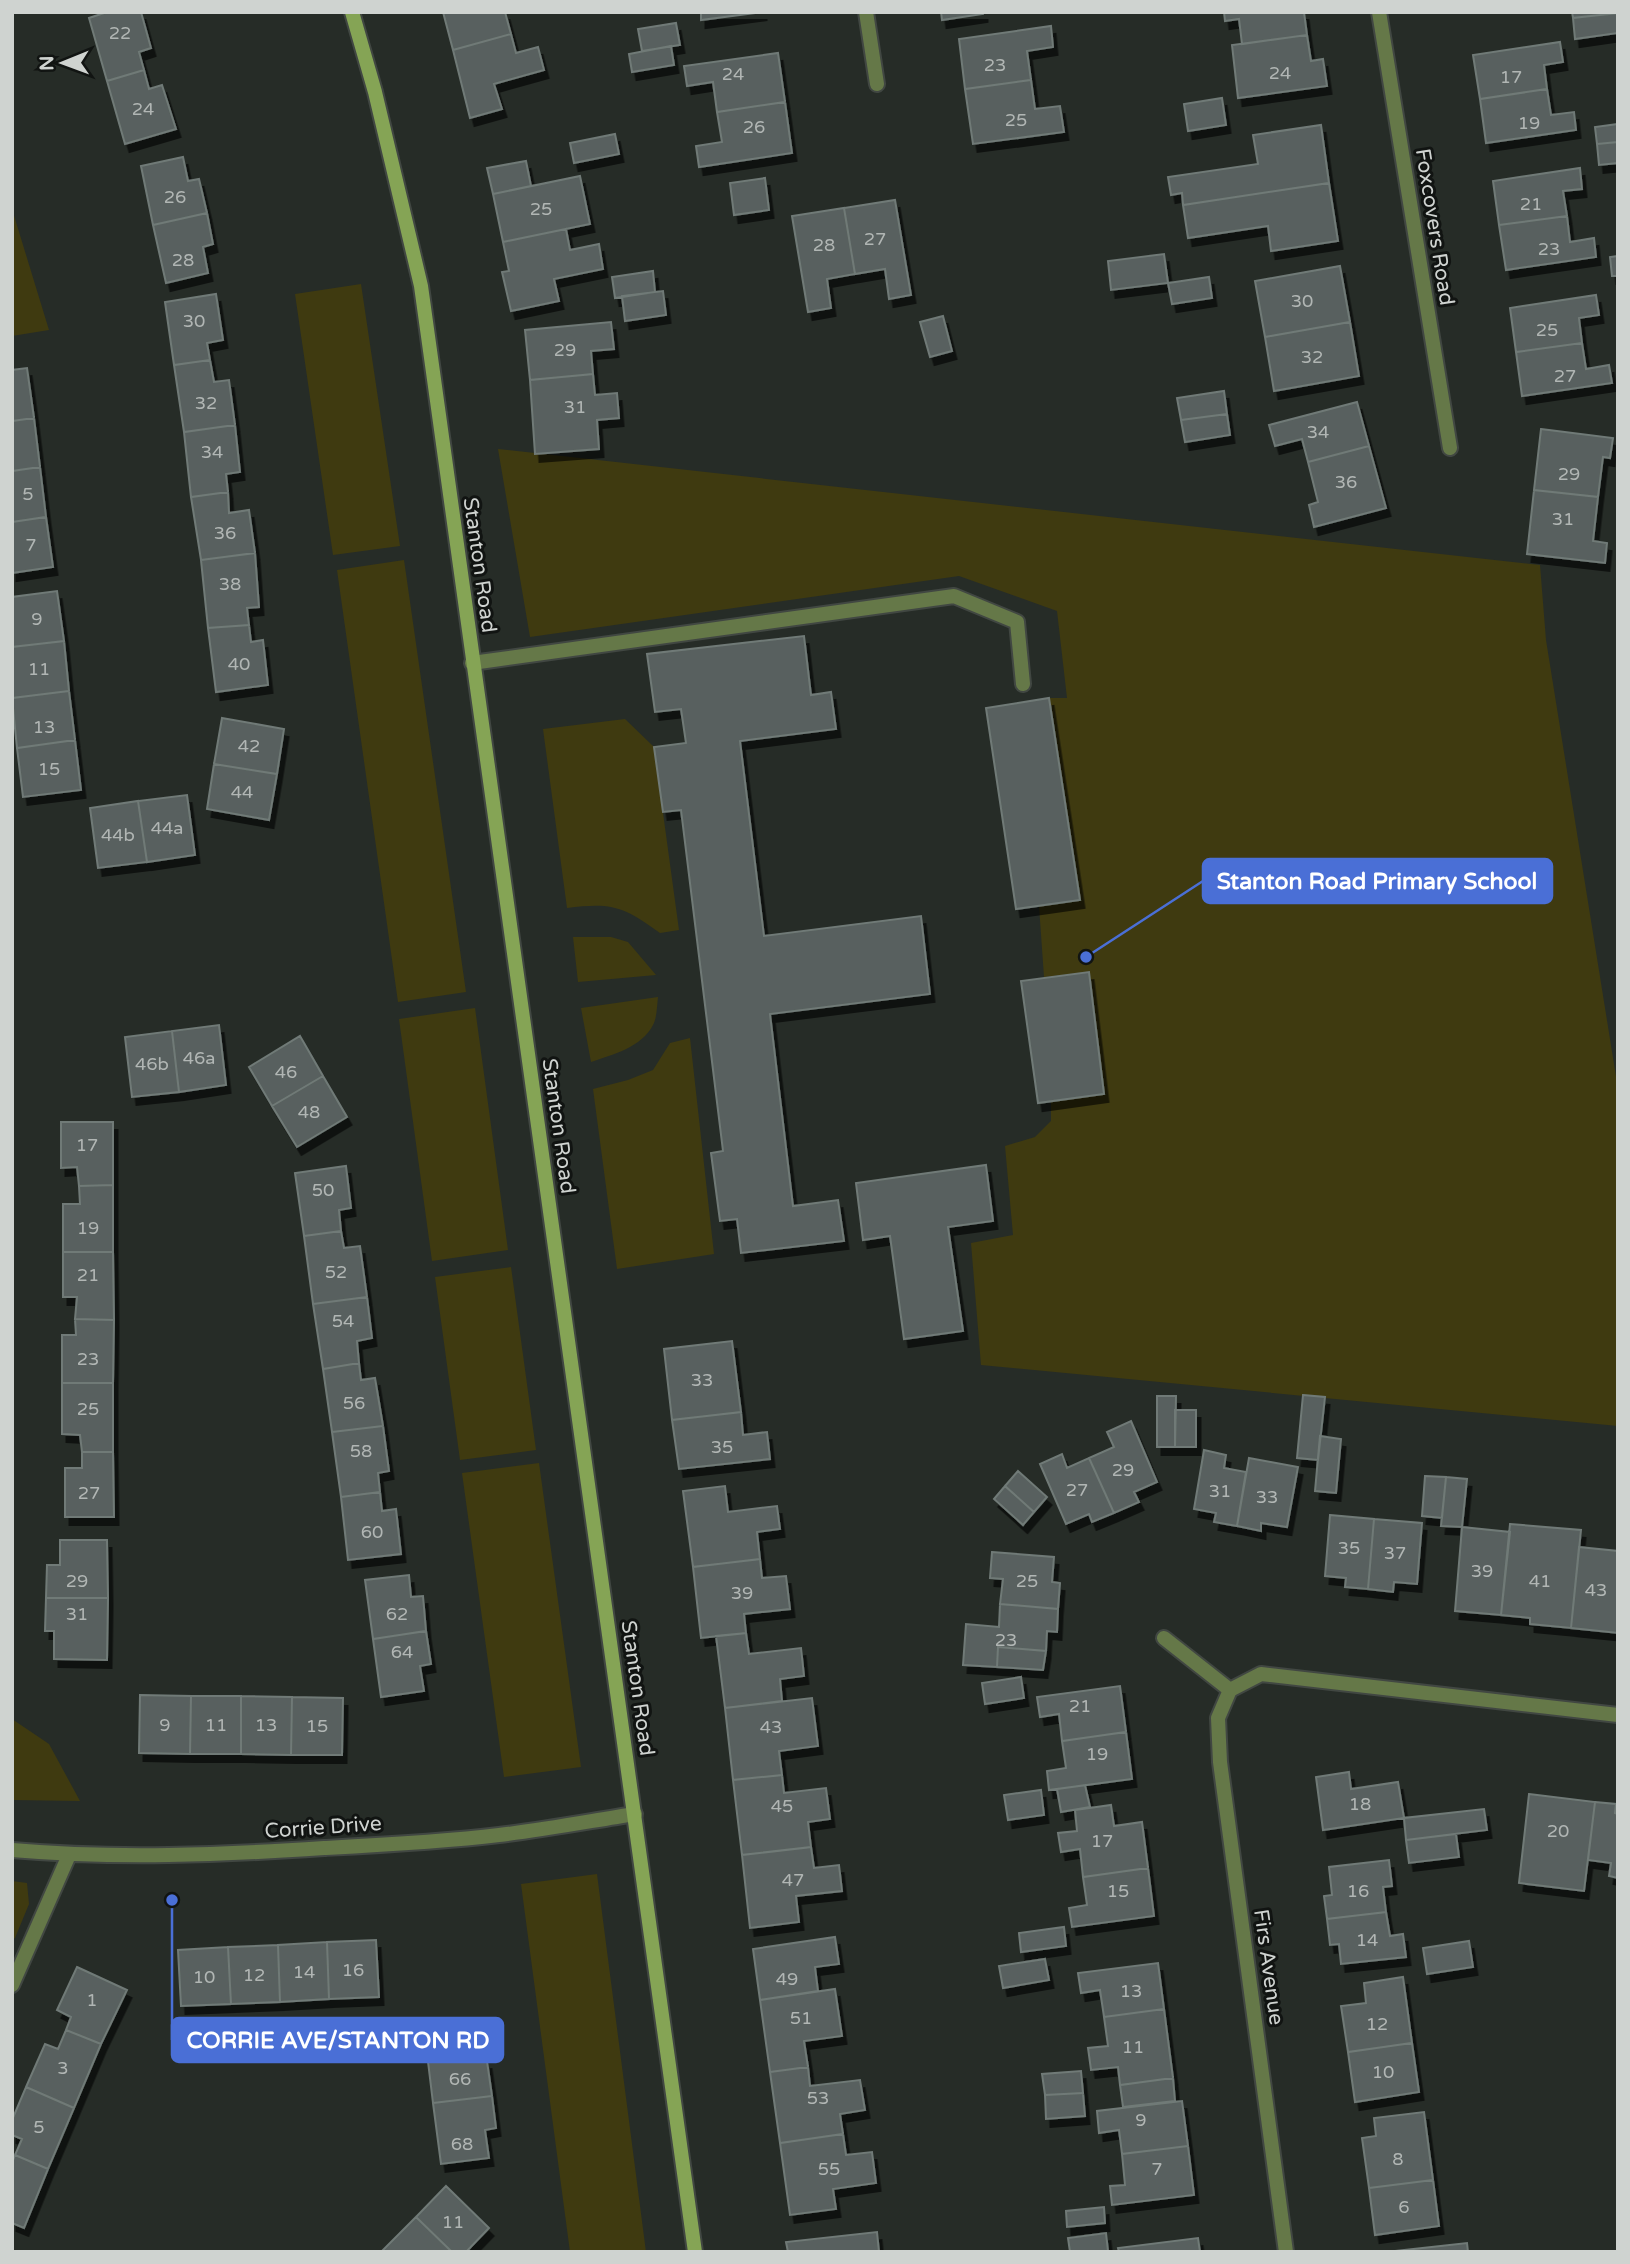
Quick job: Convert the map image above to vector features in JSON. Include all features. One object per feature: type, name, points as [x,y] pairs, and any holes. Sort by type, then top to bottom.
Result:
[{"type":"street","name":"Stanton Road","points":[[352,12],[375,92],[421,286],[695,2252]]},
{"type":"street","points":[[866,12],[877,84]]},
{"type":"street","name":"Foxcovers Road","points":[[1379,12],[1450,448]]},
{"type":"street","points":[[472,663],[954,596],[1017,622],[1023,684]]},
{"type":"street","points":[[1164,1638],[1230,1690],[1261,1674],[1618,1715]]},
{"type":"street","name":"Firs Avenue","points":[[1230,1690],[1218,1718],[1220,1762],[1286,2252]]},
{"type":"street","name":"Corrie Drive","points":[[12,1850],[69,1855],[215,1855],[499,1835],[635,1814]]},
{"type":"street","points":[[12,1985],[69,1855]]},
{"type":"shaded area","points":[[12,209],[49,330],[12,336]]},
{"type":"shaded area","points":[[361,284],[400,546],[333,555],[295,294]]},
{"type":"shaded area","points":[[498,449],[1540,565],[1546,640],[1618,1089],[1618,1426],[981,1365],[971,1243],[1013,1235],[1005,1146],[1035,1137],[1051,1121],[1051,1101],[1104,1094],[1089,972],[1044,977],[1039,906],[1080,899],[1049,698],[1067,698],[1057,611],[959,576],[530,637]]},
{"type":"shaded area","points":[[404,560],[466,992],[398,1002],[337,570]]},
{"type":"shaded area","points":[[625,719],[654,747],[679,930],[660,933],[637,917],[607,906],[567,908],[543,729]]},
{"type":"shaded area","points":[[573,937],[611,937],[628,942],[656,975],[578,982]]},
{"type":"shaded area","points":[[658,997],[654,1022],[642,1039],[626,1049],[591,1062],[581,1008]]},
{"type":"shaded area","points":[[475,1008],[508,1250],[432,1261],[399,1019]]},
{"type":"shaded area","points":[[690,1038],[714,1254],[617,1269],[593,1089],[653,1070],[670,1043]]},
{"type":"shaded area","points":[[511,1267],[536,1450],[460,1460],[435,1277]]},
{"type":"shaded area","points":[[539,1463],[581,1767],[504,1777],[462,1473]]},
{"type":"shaded area","points":[[12,1719],[49,1744],[80,1801],[12,1800]]},
{"type":"shaded area","points":[[597,1874],[646,2252],[570,2252],[521,1884]]},
{"type":"shaded area","points":[[12,1881],[27,1883],[29,1904],[12,1940]]},
{"type":"building","points":[[107,12],[141,12],[151,48],[139,52],[144,70],[107,81],[89,18]]},
{"type":"building","points":[[443,12],[505,12],[511,34],[453,50]]},
{"type":"building","points":[[701,12],[763,12],[701,20]]},
{"type":"building","points":[[941,12],[983,12],[983,14],[942,20]]},
{"type":"building","points":[[1224,12],[1304,12],[1307,35],[1242,44],[1239,19],[1225,21]]},
{"type":"building","points":[[1572,12],[1618,12],[1618,13],[1573,18]]},
{"type":"building","points":[[1618,13],[1618,33],[1575,39],[1573,18]]},
{"type":"building","points":[[676,23],[680,45],[642,51],[638,29]]},
{"type":"building","points":[[1051,26],[1053,47],[1027,51],[1031,80],[965,89],[959,39]]},
{"type":"building","points":[[511,34],[516,53],[538,47],[544,70],[494,84],[502,109],[470,118],[453,50]]},
{"type":"building","points":[[1307,35],[1311,61],[1323,59],[1327,86],[1238,98],[1232,45]]},
{"type":"building","points":[[1560,42],[1563,62],[1544,65],[1547,89],[1480,99],[1473,55]]},
{"type":"building","points":[[671,46],[674,65],[632,72],[629,54]]},
{"type":"building","points":[[778,53],[785,102],[717,112],[713,82],[687,86],[684,66]]},
{"type":"building","points":[[144,70],[149,89],[162,85],[176,129],[125,144],[107,81]]},
{"type":"building","points":[[1031,80],[1035,109],[1060,106],[1064,132],[973,144],[965,89]]},
{"type":"building","points":[[1547,89],[1551,115],[1574,112],[1576,130],[1486,143],[1480,99]]},
{"type":"building","points":[[1222,98],[1226,125],[1188,131],[1184,104]]},
{"type":"building","points":[[785,102],[792,153],[699,167],[696,146],[722,142],[717,112]]},
{"type":"building","points":[[1618,124],[1618,142],[1597,144],[1595,127]]},
{"type":"building","points":[[1321,125],[1329,183],[1183,205],[1182,193],[1171,195],[1168,177],[1258,164],[1253,135]]},
{"type":"building","points":[[615,134],[619,154],[574,163],[570,143]]},
{"type":"building","points":[[1618,142],[1618,163],[1599,165],[1597,144]]},
{"type":"building","points":[[183,157],[188,181],[199,179],[207,213],[153,225],[141,166]]},
{"type":"building","points":[[526,161],[531,186],[493,194],[487,168]]},
{"type":"building","points":[[1580,168],[1582,189],[1563,191],[1567,216],[1499,225],[1493,181]]},
{"type":"building","points":[[580,176],[590,224],[503,242],[493,194]]},
{"type":"building","points":[[765,178],[769,210],[734,215],[730,183]]},
{"type":"building","points":[[1329,183],[1338,241],[1271,251],[1268,226],[1188,238],[1183,205]]},
{"type":"building","points":[[895,200],[911,295],[889,299],[885,269],[855,274],[844,208]]},
{"type":"building","points":[[844,208],[855,274],[827,279],[831,308],[808,312],[792,216]]},
{"type":"building","points":[[207,213],[213,244],[203,247],[208,273],[166,283],[153,225]]},
{"type":"building","points":[[1567,216],[1570,242],[1594,238],[1596,257],[1506,270],[1499,225]]},
{"type":"building","points":[[566,229],[570,250],[599,244],[603,269],[554,279],[559,301],[511,311],[502,272],[509,271],[503,242]]},
{"type":"building","points":[[1164,254],[1168,283],[1111,290],[1108,261]]},
{"type":"building","points":[[1618,256],[1618,276],[1612,276],[1610,257]]},
{"type":"building","points":[[1340,266],[1350,322],[1265,337],[1255,281]]},
{"type":"building","points":[[653,271],[655,292],[615,298],[612,277]]},
{"type":"building","points":[[1209,277],[1212,298],[1172,304],[1168,283]]},
{"type":"building","points":[[663,291],[666,315],[625,321],[622,296]]},
{"type":"building","points":[[216,294],[223,340],[207,343],[210,360],[174,365],[165,302]]},
{"type":"building","points":[[1596,295],[1599,315],[1579,318],[1582,343],[1516,352],[1510,308]]},
{"type":"building","points":[[943,316],[952,351],[930,357],[920,322]]},
{"type":"building","points":[[611,322],[614,349],[591,351],[593,374],[530,380],[525,330]]},
{"type":"building","points":[[1350,322],[1359,376],[1274,391],[1265,337]]},
{"type":"building","points":[[1582,343],[1586,369],[1609,365],[1612,383],[1522,396],[1516,352]]},
{"type":"building","points":[[210,360],[214,382],[229,380],[235,425],[184,432],[174,365]]},
{"type":"building","points":[[27,368],[34,418],[12,421],[12,370]]},
{"type":"building","points":[[593,374],[595,395],[617,393],[619,418],[597,420],[599,449],[535,454],[530,380]]},
{"type":"building","points":[[1224,391],[1227,414],[1181,420],[1177,398]]},
{"type":"building","points":[[1357,402],[1369,446],[1308,462],[1302,439],[1275,446],[1269,425]]},
{"type":"building","points":[[1227,414],[1230,435],[1185,442],[1181,420]]},
{"type":"building","points":[[34,418],[40,467],[12,471],[12,421]]},
{"type":"building","points":[[235,425],[240,472],[226,474],[228,492],[191,497],[184,432]]},
{"type":"building","points":[[1541,429],[1613,438],[1610,458],[1603,457],[1598,497],[1534,490]]},
{"type":"building","points":[[1369,446],[1386,508],[1314,527],[1309,505],[1318,502],[1308,462]]},
{"type":"building","points":[[40,467],[46,517],[12,522],[12,471]]},
{"type":"building","points":[[1534,490],[1598,497],[1593,541],[1607,543],[1605,563],[1527,554]]},
{"type":"building","points":[[228,492],[229,513],[249,510],[255,553],[201,560],[191,497]]},
{"type":"building","points":[[46,517],[53,567],[12,573],[12,522]]},
{"type":"building","points":[[255,553],[259,607],[247,608],[249,625],[208,628],[201,560]]},
{"type":"building","points":[[57,591],[64,641],[12,647],[12,597]]},
{"type":"building","points":[[249,625],[251,642],[263,640],[268,685],[216,692],[208,628]]},
{"type":"building","points":[[804,636],[811,695],[831,692],[836,729],[740,741],[764,936],[921,916],[930,994],[770,1014],[793,1206],[838,1200],[844,1241],[741,1253],[737,1219],[720,1221],[711,1153],[723,1151],[681,810],[663,812],[654,747],[686,743],[681,709],[655,712],[647,654]]},
{"type":"building","points":[[64,641],[69,691],[12,698],[12,647]]},
{"type":"building","points":[[69,691],[75,740],[17,748],[12,698]]},
{"type":"building","points":[[1049,698],[1080,900],[1016,909],[986,708]]},
{"type":"building","points":[[222,718],[284,729],[277,774],[214,764]]},
{"type":"building","points":[[75,740],[81,790],[23,797],[17,748]]},
{"type":"building","points":[[214,764],[277,774],[269,820],[207,809]]},
{"type":"building","points":[[187,795],[195,855],[147,862],[138,801]]},
{"type":"building","points":[[138,801],[147,862],[98,868],[90,808]]},
{"type":"building","points":[[1089,972],[1104,1094],[1038,1103],[1021,981]]},
{"type":"building","points":[[219,1025],[226,1085],[179,1092],[172,1031]]},
{"type":"building","points":[[172,1031],[179,1092],[132,1097],[125,1037]]},
{"type":"building","points":[[300,1036],[323,1076],[272,1106],[249,1067]]},
{"type":"building","points":[[323,1076],[347,1117],[297,1147],[272,1106]]},
{"type":"building","points":[[61,1122],[113,1122],[113,1185],[79,1186],[77,1167],[61,1168]]},
{"type":"building","points":[[986,1165],[993,1221],[948,1227],[963,1331],[904,1339],[890,1236],[863,1240],[856,1183]]},
{"type":"building","points":[[346,1166],[351,1208],[339,1210],[341,1231],[304,1236],[295,1173]]},
{"type":"building","points":[[113,1185],[113,1252],[63,1252],[63,1204],[80,1204],[79,1186]]},
{"type":"building","points":[[341,1231],[344,1248],[360,1246],[367,1297],[313,1304],[304,1236]]},
{"type":"building","points":[[63,1252],[113,1252],[114,1320],[75,1319],[77,1297],[63,1297]]},
{"type":"building","points":[[367,1297],[372,1338],[357,1341],[359,1363],[323,1369],[313,1304]]},
{"type":"building","points":[[75,1319],[114,1320],[113,1383],[62,1383],[62,1335],[76,1335]]},
{"type":"building","points":[[732,1341],[741,1412],[672,1420],[664,1349]]},
{"type":"building","points":[[359,1363],[361,1380],[375,1378],[383,1426],[332,1432],[323,1369]]},
{"type":"building","points":[[62,1383],[113,1383],[113,1452],[82,1452],[80,1435],[62,1434]]},
{"type":"building","points":[[1303,1395],[1325,1397],[1318,1460],[1297,1458]]},
{"type":"building","points":[[1157,1396],[1176,1396],[1175,1447],[1157,1447]]},
{"type":"building","points":[[1175,1410],[1196,1410],[1196,1447],[1175,1447]]},
{"type":"building","points":[[741,1412],[743,1435],[767,1432],[770,1459],[679,1469],[672,1420]]},
{"type":"building","points":[[1131,1421],[1157,1482],[1134,1492],[1139,1502],[1114,1513],[1089,1458],[1114,1447],[1107,1432]]},
{"type":"building","points":[[383,1426],[389,1471],[378,1473],[380,1492],[341,1497],[332,1432]]},
{"type":"building","points":[[1320,1436],[1341,1439],[1336,1493],[1315,1491]]},
{"type":"building","points":[[1204,1450],[1226,1455],[1224,1468],[1246,1472],[1237,1526],[1214,1522],[1216,1513],[1194,1509]]},
{"type":"building","points":[[82,1452],[113,1452],[114,1517],[65,1517],[65,1468],[82,1468]]},
{"type":"building","points":[[1062,1454],[1067,1468],[1089,1458],[1114,1513],[1092,1522],[1089,1514],[1066,1524],[1040,1464]]},
{"type":"building","points":[[1249,1458],[1298,1467],[1287,1527],[1261,1523],[1261,1531],[1237,1526]]},
{"type":"building","points":[[1018,1471],[1047,1497],[1034,1512],[1005,1486]]},
{"type":"building","points":[[1425,1476],[1446,1477],[1442,1518],[1422,1516]]},
{"type":"building","points":[[1446,1477],[1467,1479],[1462,1527],[1441,1526]]},
{"type":"building","points":[[725,1486],[728,1512],[777,1506],[780,1529],[757,1532],[760,1559],[693,1567],[683,1491]]},
{"type":"building","points":[[1005,1486],[1034,1512],[1023,1525],[994,1499]]},
{"type":"building","points":[[380,1492],[382,1511],[396,1509],[401,1554],[348,1560],[341,1497]]},
{"type":"building","points":[[1330,1515],[1374,1519],[1368,1589],[1345,1587],[1346,1578],[1325,1576]]},
{"type":"building","points":[[1374,1519],[1422,1523],[1417,1584],[1394,1582],[1393,1592],[1368,1589]]},
{"type":"building","points":[[1510,1524],[1581,1530],[1571,1628],[1530,1624],[1530,1618],[1501,1615]]},
{"type":"building","points":[[1462,1527],[1510,1532],[1501,1615],[1455,1611]]},
{"type":"building","points":[[60,1540],[107,1540],[108,1598],[46,1598],[47,1565],[60,1565]]},
{"type":"building","points":[[1579,1547],[1618,1551],[1618,1633],[1571,1628]]},
{"type":"building","points":[[992,1552],[1054,1557],[1052,1582],[1060,1583],[1058,1609],[1000,1604],[1003,1579],[990,1578]]},
{"type":"building","points":[[760,1559],[762,1578],[786,1576],[790,1609],[744,1614],[746,1633],[701,1638],[693,1567]]},
{"type":"building","points":[[409,1575],[411,1597],[423,1596],[426,1631],[373,1639],[365,1580]]},
{"type":"building","points":[[46,1598],[108,1598],[107,1660],[54,1659],[54,1631],[45,1631]]},
{"type":"building","points":[[1000,1604],[1058,1609],[1057,1632],[1047,1631],[1046,1651],[998,1647],[997,1667],[963,1665],[966,1624],[999,1627]]},
{"type":"building","points":[[426,1631],[431,1664],[420,1666],[424,1691],[381,1697],[373,1639]]},
{"type":"building","points":[[746,1633],[749,1654],[801,1648],[804,1676],[780,1679],[782,1701],[725,1708],[716,1636]]},
{"type":"building","points":[[998,1647],[1046,1651],[1043,1670],[997,1667]]},
{"type":"building","points":[[1021,1677],[1024,1698],[985,1704],[982,1683]]},
{"type":"building","points":[[1120,1686],[1126,1732],[1062,1741],[1059,1714],[1040,1717],[1037,1697]]},
{"type":"building","points":[[140,1695],[191,1696],[190,1754],[139,1753]]},
{"type":"building","points":[[191,1696],[241,1696],[241,1754],[190,1754]]},
{"type":"building","points":[[241,1696],[292,1697],[291,1755],[241,1754]]},
{"type":"building","points":[[292,1697],[343,1698],[342,1755],[291,1755]]},
{"type":"building","points":[[812,1698],[818,1746],[779,1751],[782,1775],[733,1780],[725,1708]]},
{"type":"building","points":[[1126,1732],[1132,1779],[1049,1790],[1047,1771],[1066,1768],[1062,1741]]},
{"type":"building","points":[[1349,1772],[1351,1789],[1398,1782],[1404,1818],[1323,1830],[1316,1777]]},
{"type":"building","points":[[782,1775],[784,1793],[826,1788],[830,1819],[808,1822],[811,1847],[742,1855],[733,1780]]},
{"type":"building","points":[[1085,1785],[1090,1807],[1061,1812],[1057,1789]]},
{"type":"building","points":[[1041,1790],[1044,1815],[1008,1820],[1004,1795]]},
{"type":"building","points":[[1529,1794],[1595,1802],[1584,1891],[1519,1883]]},
{"type":"building","points":[[1595,1802],[1616,1804],[1618,1878],[1609,1876],[1611,1863],[1588,1860]]},
{"type":"building","points":[[1111,1805],[1114,1826],[1142,1822],[1148,1868],[1083,1877],[1080,1849],[1061,1852],[1058,1833],[1077,1831],[1075,1810]]},
{"type":"building","points":[[1484,1809],[1487,1830],[1406,1840],[1404,1818]]},
{"type":"building","points":[[1456,1834],[1459,1857],[1409,1863],[1406,1840]]},
{"type":"building","points":[[811,1847],[814,1868],[839,1865],[842,1891],[796,1896],[799,1922],[750,1928],[742,1855]]},
{"type":"building","points":[[1389,1860],[1392,1886],[1383,1887],[1386,1912],[1327,1919],[1324,1896],[1332,1895],[1329,1867]]},
{"type":"building","points":[[1148,1868],[1154,1916],[1072,1927],[1069,1908],[1087,1905],[1083,1877]]},
{"type":"building","points":[[1386,1912],[1390,1936],[1403,1934],[1406,1957],[1341,1964],[1339,1944],[1330,1945],[1327,1919]]},
{"type":"building","points":[[1064,1927],[1066,1946],[1021,1952],[1019,1933]]},
{"type":"building","points":[[835,1937],[839,1964],[815,1967],[818,1991],[760,2000],[753,1949]]},
{"type":"building","points":[[376,1940],[379,1997],[329,1999],[327,1942]]},
{"type":"building","points":[[1469,1941],[1473,1967],[1427,1974],[1423,1948]]},
{"type":"building","points":[[327,1942],[329,1999],[280,2002],[278,1945]]},
{"type":"building","points":[[278,1945],[280,2002],[231,2004],[228,1947]]},
{"type":"building","points":[[228,1947],[231,2004],[181,2006],[178,1950]]},
{"type":"building","points":[[1045,1959],[1049,1980],[1003,1988],[999,1966]]},
{"type":"building","points":[[1158,1963],[1164,2009],[1104,2017],[1100,1990],[1081,1993],[1078,1973]]},
{"type":"building","points":[[77,1967],[127,1990],[101,2044],[66,2030],[71,2017],[57,2010]]},
{"type":"building","points":[[1403,1977],[1412,2043],[1348,2052],[1341,2006],[1366,2003],[1364,1983]]},
{"type":"building","points":[[835,1989],[842,2036],[804,2041],[808,2067],[770,2072],[760,2000]]},
{"type":"building","points":[[1164,2009],[1173,2078],[1120,2085],[1118,2067],[1091,2070],[1088,2048],[1108,2046],[1104,2017]]},
{"type":"building","points":[[66,2030],[101,2044],[74,2108],[26,2087],[45,2044],[58,2049]]},
{"type":"building","points":[[473,2039],[476,2062],[487,2061],[492,2096],[433,2103],[426,2045]]},
{"type":"building","points":[[1412,2043],[1419,2092],[1355,2102],[1348,2052]]},
{"type":"building","points":[[808,2067],[810,2086],[860,2080],[865,2110],[840,2114],[843,2134],[780,2143],[770,2072]]},
{"type":"building","points":[[1081,2071],[1083,2093],[1045,2095],[1042,2074]]},
{"type":"building","points":[[1173,2078],[1175,2101],[1123,2107],[1120,2085]]},
{"type":"building","points":[[26,2087],[74,2108],[48,2169],[15,2155],[22,2139],[12,2135],[12,2120]]},
{"type":"building","points":[[1083,2093],[1085,2116],[1046,2119],[1045,2095]]},
{"type":"building","points":[[492,2096],[496,2128],[485,2130],[489,2158],[441,2164],[433,2103]]},
{"type":"building","points":[[1182,2101],[1188,2146],[1122,2154],[1119,2130],[1099,2133],[1097,2111]]},
{"type":"building","points":[[1424,2112],[1433,2180],[1369,2188],[1362,2138],[1376,2136],[1374,2118]]},
{"type":"building","points":[[843,2134],[846,2155],[872,2152],[876,2183],[833,2189],[836,2209],[790,2215],[780,2143]]},
{"type":"building","points":[[1188,2146],[1194,2195],[1112,2205],[1110,2186],[1125,2185],[1122,2154]]},
{"type":"building","points":[[15,2155],[48,2169],[24,2228],[12,2223],[12,2163]]},
{"type":"building","points":[[1433,2180],[1439,2226],[1375,2235],[1369,2188]]},
{"type":"building","points":[[446,2186],[489,2228],[466,2252],[452,2252],[416,2217]]},
{"type":"building","points":[[1104,2207],[1105,2223],[1067,2227],[1066,2211]]},
{"type":"building","points":[[416,2217],[452,2252],[381,2252]]},
{"type":"building","points":[[877,2232],[879,2252],[788,2252],[786,2242]]},
{"type":"building","points":[[1106,2233],[1108,2251],[1070,2252],[1068,2238]]},
{"type":"building","points":[[1198,2238],[1200,2252],[1119,2252],[1118,2248]]},
{"type":"building","points":[[1467,2243],[1468,2252],[1396,2252],[1396,2251]]},
{"type":"place","name":"Stanton Road Primary School","points":[[1086,957]]},
{"type":"place","name":"CORRIE AVE/STANTON RD","points":[[172,1900]]}]
